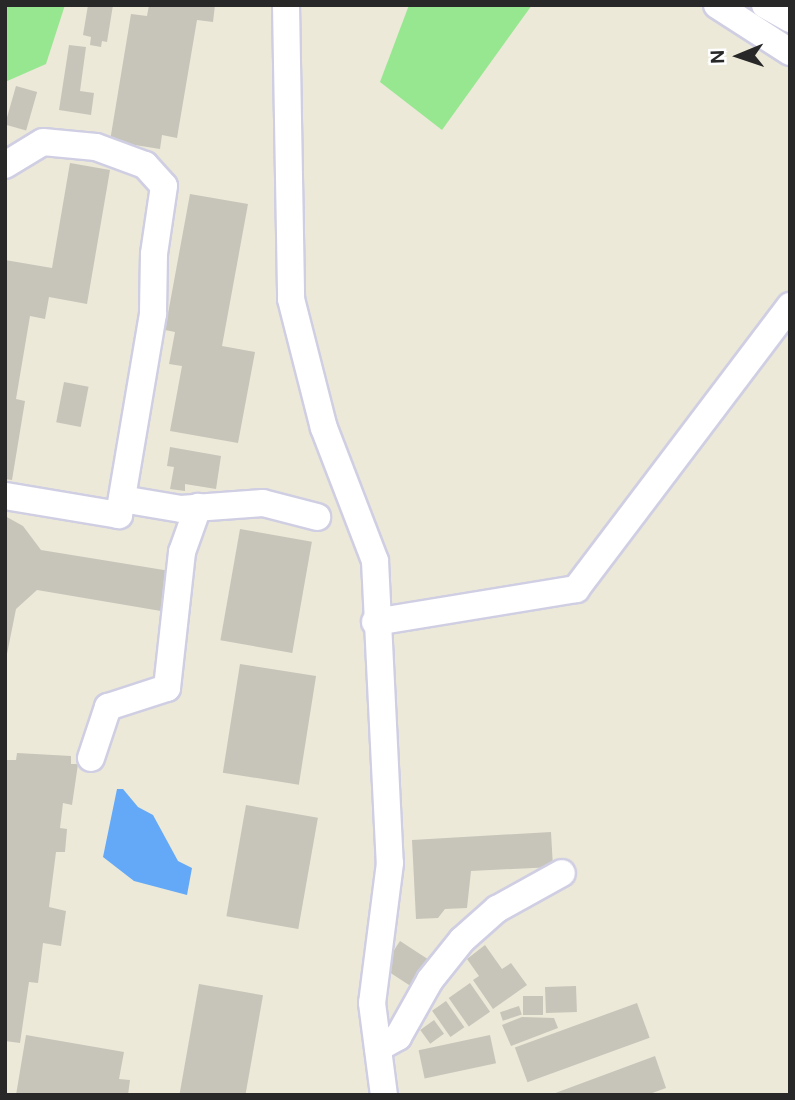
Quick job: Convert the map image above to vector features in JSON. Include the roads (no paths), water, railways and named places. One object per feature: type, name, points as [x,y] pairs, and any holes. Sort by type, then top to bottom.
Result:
[{"type":"street","points":[[286,5],[291,299],[324,428],[375,561],[375,622],[390,863],[372,1003],[384,1095]]},
{"type":"street","points":[[717,5],[790,52]]},
{"type":"street","points":[[765,5],[790,19]]},
{"type":"street","points":[[5,165],[43,142],[96,147],[145,165],[164,186],[154,254],[153,314],[119,515],[5,496]]},
{"type":"street","points":[[375,622],[576,589],[790,306]]},
{"type":"street","points":[[122,499],[181,509],[263,503],[317,517]]},
{"type":"street","points":[[91,758],[101,719],[108,707],[167,688],[182,552],[198,507]]},
{"type":"street","points":[[378,1048],[398,1037],[430,980],[462,940],[497,909],[562,873]]},
{"type":"water","points":[[117,789],[123,789],[138,807],[153,815],[178,861],[192,868],[187,895],[134,881],[103,857]]}]
